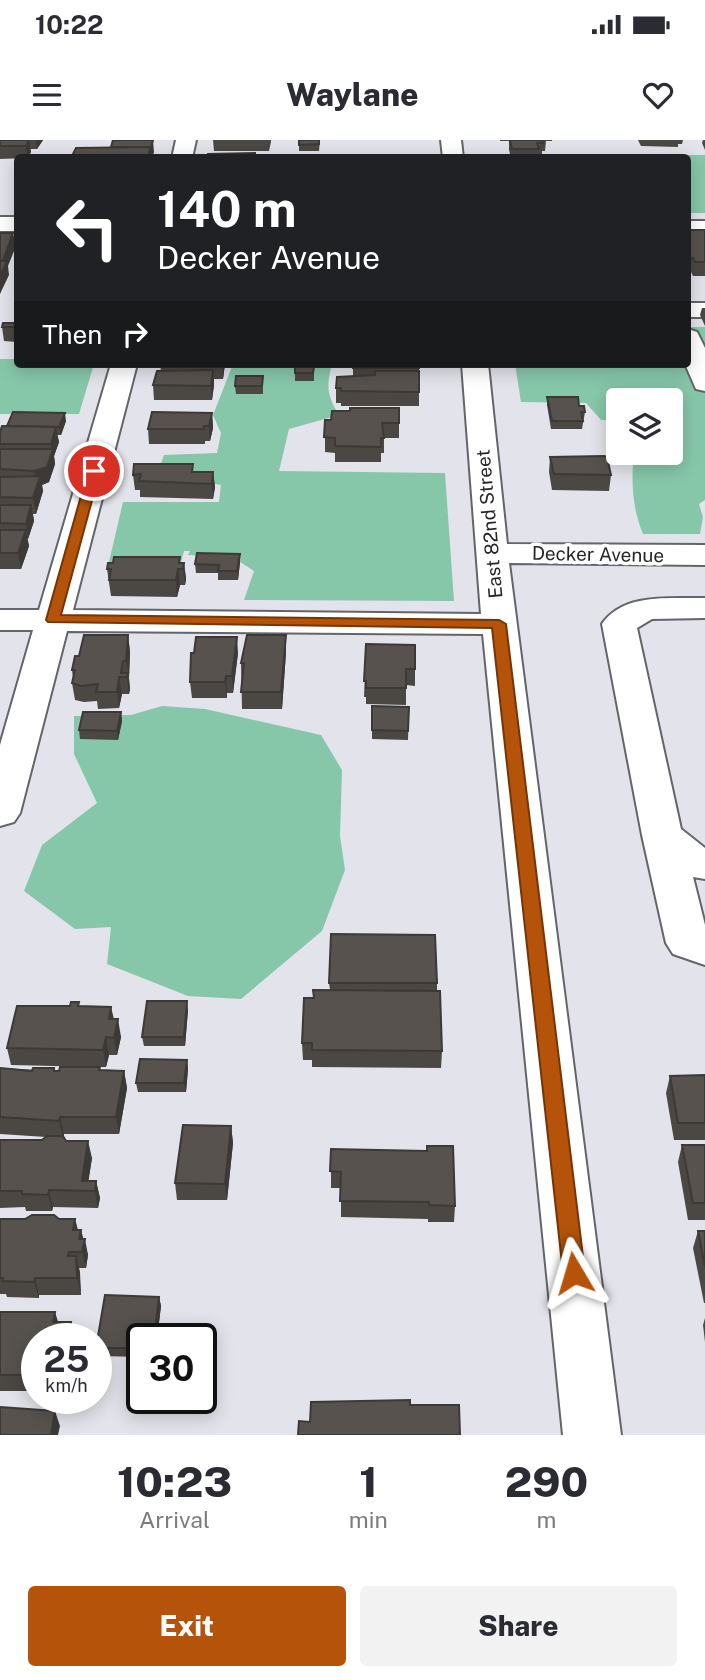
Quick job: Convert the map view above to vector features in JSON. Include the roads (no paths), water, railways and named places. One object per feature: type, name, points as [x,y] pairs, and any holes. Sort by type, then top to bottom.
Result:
[{"type":"street","points":[[691,345],[705,383]]},
{"type":"street","points":[[0,813],[123,368]]},
{"type":"street","name":"East 82nd Street","points":[[475,368],[499,624],[593,1435]]},
{"type":"street","name":"Decker Avenue","points":[[492,553],[704,561]]},
{"type":"street","points":[[705,608],[645,609],[619,624],[662,835],[688,943],[705,949]]},
{"type":"street","points":[[0,620],[499,624]]},
{"type":"street","points":[[662,835],[700,865],[705,865]]}]
